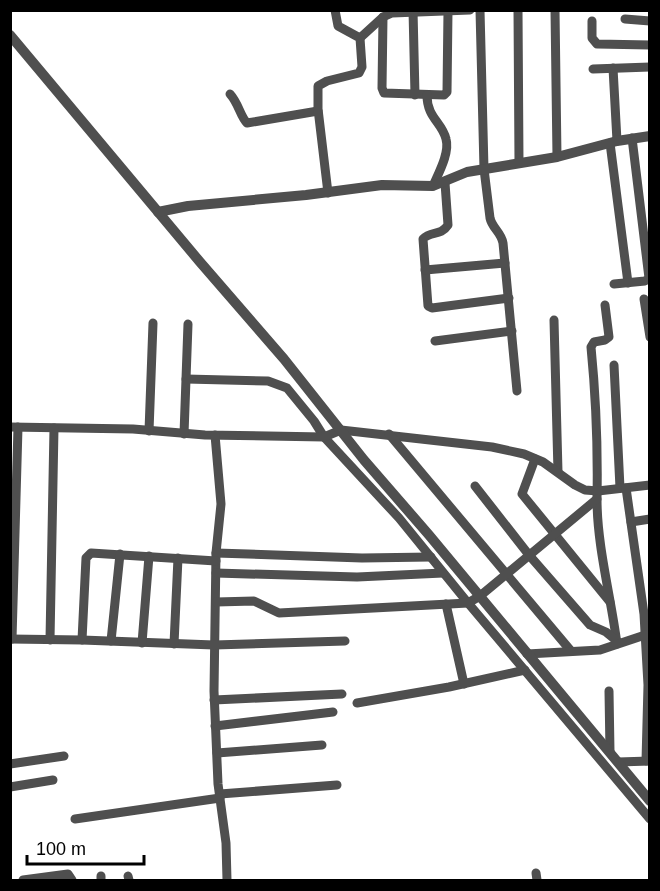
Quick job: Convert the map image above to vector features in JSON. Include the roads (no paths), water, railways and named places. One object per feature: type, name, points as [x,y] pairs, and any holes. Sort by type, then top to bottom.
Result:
[{"type":"street","points":[[328,193],[318,111],[318,86],[359,74],[362,70],[360,38],[338,26],[335,10]]},
{"type":"street","points":[[360,38],[383,17],[392,13],[470,10]]},
{"type":"street","points":[[480,10],[484,169],[491,224],[502,236],[517,391]]},
{"type":"street","points":[[518,10],[519,163]]},
{"type":"street","points":[[555,10],[557,157]]},
{"type":"street","points":[[413,11],[415,95]]},
{"type":"street","points":[[383,17],[382,88],[384,93],[444,95],[447,92],[448,11]]},
{"type":"street","points":[[625,19],[650,21]]},
{"type":"street","points":[[592,21],[592,38],[597,44],[650,45]]},
{"type":"street","points":[[10,35],[284,360],[333,433],[443,573],[527,654],[609,759],[650,819]]},
{"type":"street","points":[[362,65],[382,65]]},
{"type":"street","points":[[614,68],[613,142],[628,283]]},
{"type":"street","points":[[593,69],[650,68]]},
{"type":"street","points":[[230,94],[238,103],[244,120],[248,123],[318,111]]},
{"type":"street","points":[[427,95],[431,115],[447,142],[433,186]]},
{"type":"street","points":[[158,212],[195,205],[328,193],[382,185],[433,186],[445,183],[459,175],[484,169],[557,157],[613,142],[650,136]]},
{"type":"street","points":[[614,284],[649,278],[632,138]]},
{"type":"street","points":[[445,183],[448,225],[443,232],[425,236],[423,239],[429,308],[509,298]]},
{"type":"street","points":[[425,270],[506,263]]},
{"type":"street","points":[[644,299],[650,337]]},
{"type":"street","points":[[605,305],[609,337],[594,342],[591,347],[596,401],[598,495],[606,577],[617,643]]},
{"type":"street","points":[[554,320],[558,472]]},
{"type":"street","points":[[149,431],[153,323]]},
{"type":"street","points":[[184,434],[188,324]]},
{"type":"street","points":[[435,341],[512,331]]},
{"type":"street","points":[[609,759],[648,761],[649,685],[645,635],[647,613],[623,488],[614,365]]},
{"type":"street","points":[[186,379],[268,381],[282,385],[292,393],[314,421],[333,433],[364,460],[525,670],[650,801]]},
{"type":"street","points":[[345,641],[214,645],[11,639],[14,427],[215,435],[333,433],[389,435],[492,447],[535,459],[558,472],[574,485],[598,495]]},
{"type":"street","points":[[50,640],[54,428]]},
{"type":"street","points":[[215,435],[221,504],[216,557],[214,700],[227,880]]},
{"type":"street","points":[[389,435],[571,651]]},
{"type":"street","points":[[535,459],[522,494],[612,605]]},
{"type":"street","points":[[216,602],[254,602],[279,613],[446,604],[473,600],[554,535],[598,495],[623,488],[650,485]]},
{"type":"street","points":[[475,486],[590,625],[606,632],[617,643]]},
{"type":"street","points":[[631,522],[650,519]]},
{"type":"street","points":[[82,640],[86,558],[94,553],[178,558],[431,556]]},
{"type":"street","points":[[111,641],[120,555]]},
{"type":"street","points":[[142,643],[149,556]]},
{"type":"street","points":[[174,644],[178,558]]},
{"type":"street","points":[[216,573],[357,577],[443,573]]},
{"type":"street","points":[[639,576],[650,574]]},
{"type":"street","points":[[446,604],[464,684]]},
{"type":"street","points":[[527,654],[600,650],[645,635]]},
{"type":"street","points":[[357,703],[464,684],[525,670]]},
{"type":"street","points":[[609,691],[609,759]]},
{"type":"street","points":[[214,700],[342,694]]},
{"type":"street","points":[[215,726],[333,712]]},
{"type":"street","points":[[217,753],[322,745]]},
{"type":"street","points":[[10,764],[64,756]]},
{"type":"street","points":[[10,787],[53,780]]},
{"type":"street","points":[[75,819],[220,796],[337,785]]},
{"type":"street","points":[[23,880],[68,874],[72,880]]}]
